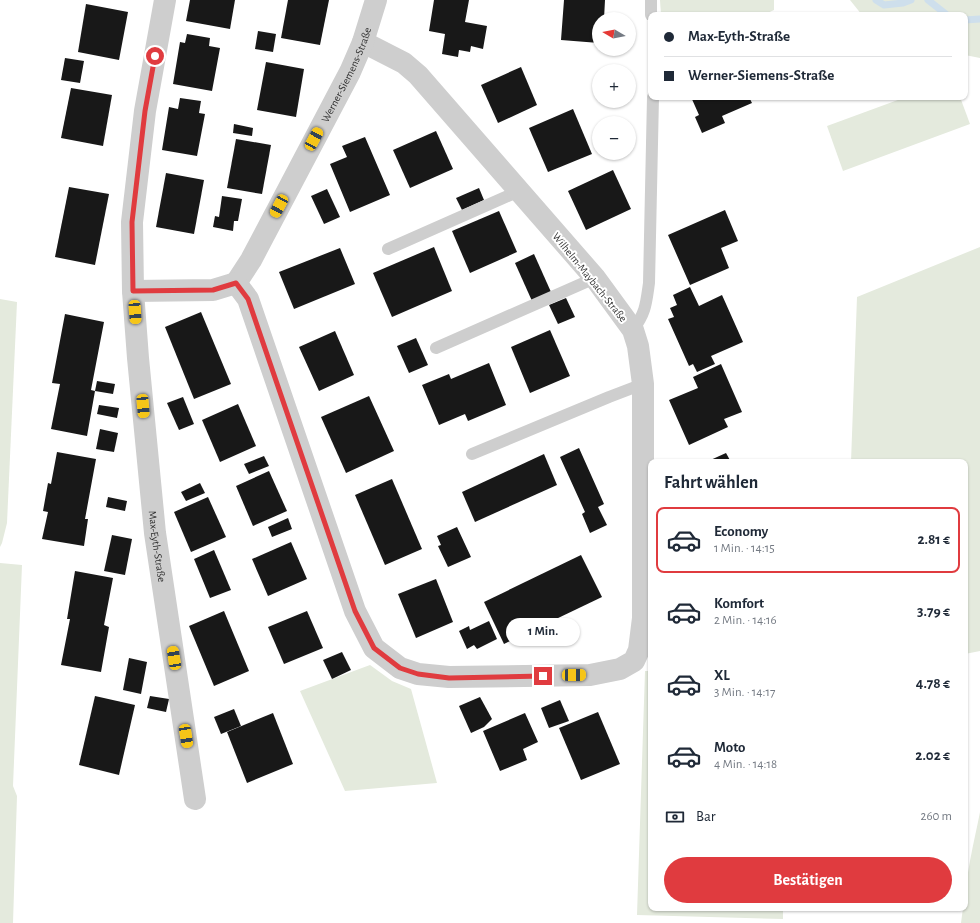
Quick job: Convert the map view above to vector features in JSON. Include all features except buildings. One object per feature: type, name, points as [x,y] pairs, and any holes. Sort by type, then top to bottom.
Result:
[{"type":"street","name":"Max-Eyth-Straße","points":[[165,0],[145,111],[132,222],[133,291],[155,533],[195,799]]},
{"type":"street","name":"Werner-Siemens-Straße","points":[[236,283],[251,260],[350,72],[363,42],[376,0]]},
{"type":"street","name":"Wilhelm-Maybach-Straße","points":[[236,283],[248,299],[355,611],[374,648],[400,668],[418,674],[449,678],[590,675],[620,669],[634,661],[639,650],[643,618],[643,384],[638,346],[633,330],[595,278],[418,75],[404,63],[363,42]]},
{"type":"street","points":[[133,291],[213,290],[236,283]]},
{"type":"lane","points":[[651,0],[651,12]]},
{"type":"lane","points":[[633,330],[645,310],[649,283],[653,100]]},
{"type":"lane","points":[[388,249],[519,191]]},
{"type":"lane","points":[[436,348],[595,278]]},
{"type":"lane","points":[[472,454],[614,394],[643,384]]},
{"type":"shaded area","points":[[660,0],[774,0],[774,10],[770,12],[661,12]]},
{"type":"shaded area","points":[[850,0],[980,0],[980,58],[968,56],[968,12],[860,12]]},
{"type":"shaded area","points":[[898,100],[961,100],[970,124],[843,171],[827,126]]},
{"type":"shaded area","points":[[980,247],[980,651],[968,653],[968,459],[851,459],[857,297]]},
{"type":"shaded area","points":[[0,299],[17,302],[7,523],[0,547]]},
{"type":"shaded area","points":[[0,563],[22,565],[13,786],[17,796],[13,923],[0,923]]},
{"type":"shaded area","points":[[370,665],[392,681],[411,689],[437,783],[345,791],[300,691]]},
{"type":"shaded area","points":[[645,671],[648,671],[648,911],[783,911],[783,919],[637,915]]},
{"type":"shaded area","points":[[980,812],[980,923],[961,923],[963,911],[968,911],[968,872]]},
{"type":"waterway","points":[[876,0],[884,5],[903,3],[911,0]]},
{"type":"waterway","points":[[928,0],[943,12]]},
{"type":"waterway","points":[[968,20],[980,19]]},
{"type":"route","points":[[155,56],[145,111],[132,222],[133,291],[213,290],[236,283],[248,299],[355,611],[374,648],[400,668],[418,674],[449,678],[543,676]]}]
